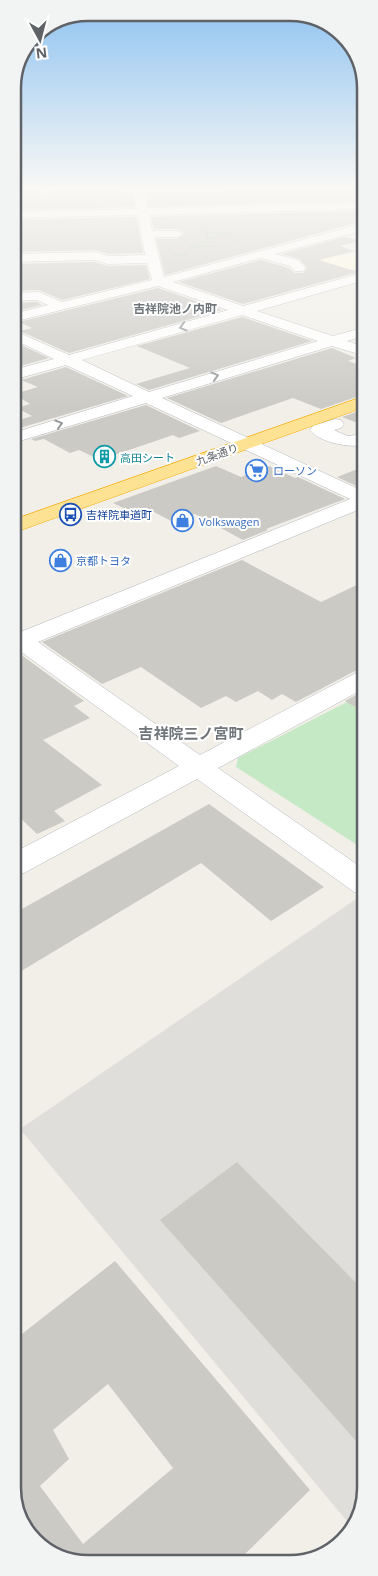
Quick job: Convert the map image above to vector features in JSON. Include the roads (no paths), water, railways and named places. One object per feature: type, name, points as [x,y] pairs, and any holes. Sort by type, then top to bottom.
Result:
[{"type":"highway","name":"九条通り","points":[[21,524],[240,440],[357,392]]},
{"type":"highway","name":"九条通り","points":[[21,513],[240,440],[327,420],[357,405]]},
{"type":"street","points":[[154,263],[159,282]]},
{"type":"street","points":[[21,316],[159,282],[203,263]]},
{"type":"street","points":[[289,263],[299,268]]},
{"type":"street","points":[[21,373],[357,278]]},
{"type":"street","points":[[293,281],[318,289]]},
{"type":"street","points":[[159,282],[357,349]]},
{"type":"street","points":[[21,296],[39,296],[65,291]]},
{"type":"street","points":[[211,299],[236,293]]},
{"type":"street","points":[[39,296],[63,306]]},
{"type":"street","points":[[21,436],[357,333]]},
{"type":"street","points":[[21,338],[357,495]]},
{"type":"street","points":[[327,420],[318,430],[348,443],[357,442]]},
{"type":"street","points":[[21,636],[357,502]]},
{"type":"street","points":[[21,641],[357,879]]},
{"type":"street","points":[[21,862],[357,682]]},
{"type":"place","name":"高田シート","points":[[104,457]]},
{"type":"place","name":"ローソン","points":[[257,470]]},
{"type":"place","name":"吉祥院車道町","points":[[70,514]]},
{"type":"place","name":"Volkswagen","points":[[183,521]]},
{"type":"place","name":"京都トヨタ","points":[[60,560]]},
{"type":"district","name":"吉祥院池ノ内町","points":[[175,308]]},
{"type":"district","name":"吉祥院三ノ宮町","points":[[191,733]]}]
